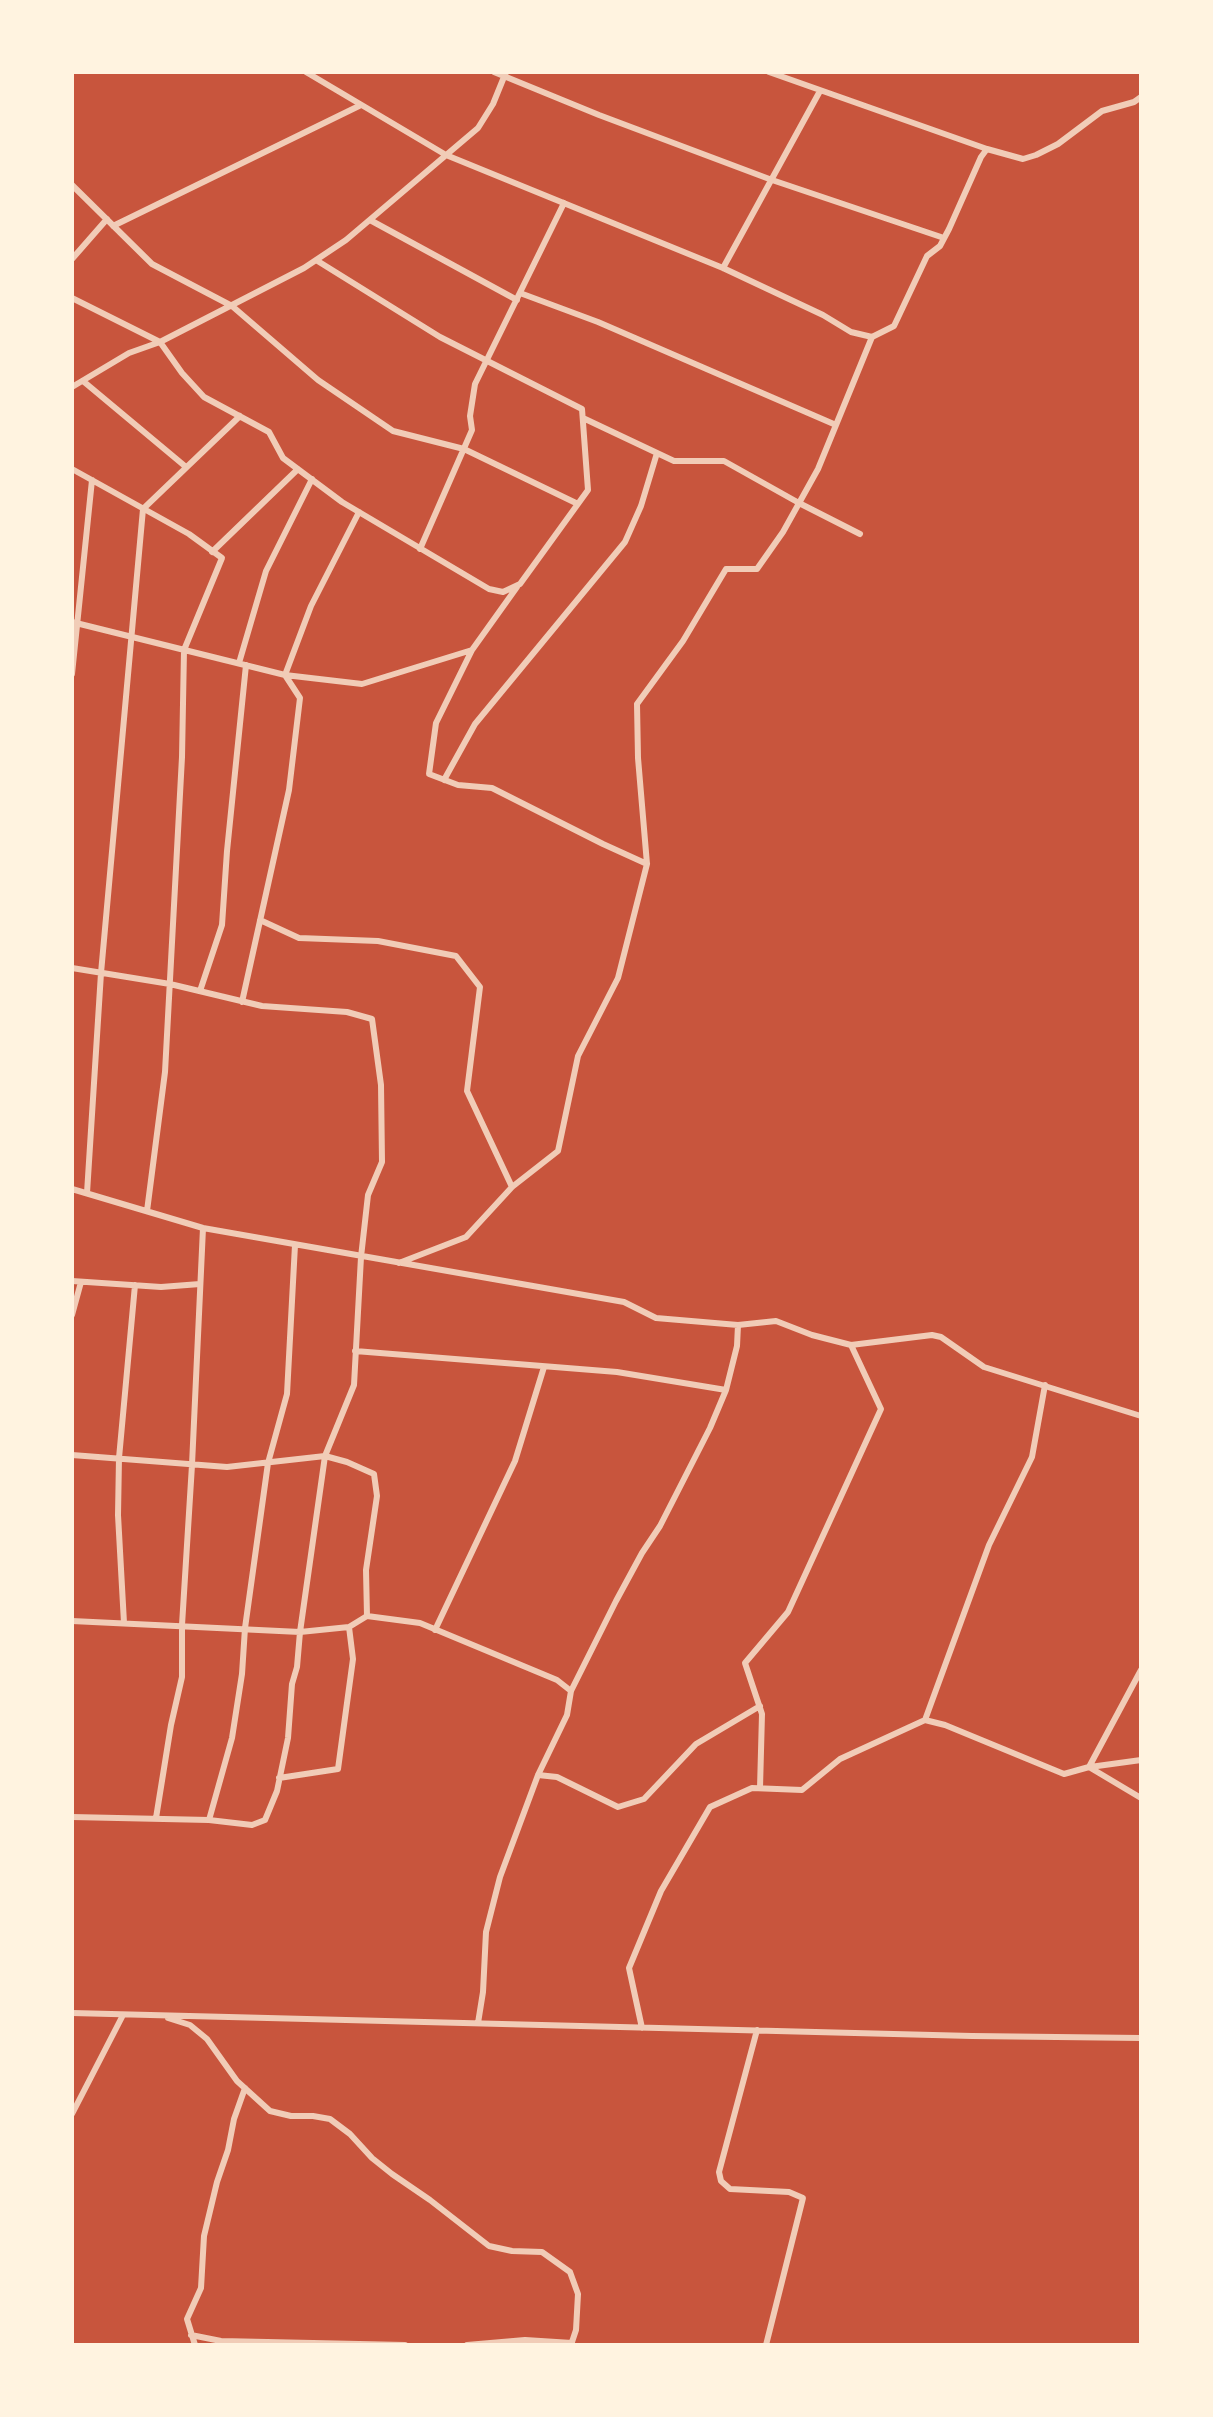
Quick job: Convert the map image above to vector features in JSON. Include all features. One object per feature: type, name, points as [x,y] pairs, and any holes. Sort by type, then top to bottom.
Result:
[{"type":"street","points":[[494,72],[505,74],[599,115],[772,180],[944,238]]},
{"type":"street","points":[[769,72],[987,149],[1023,159],[1058,144],[1102,111],[1134,102],[1141,97]]},
{"type":"street","points":[[309,73],[447,155],[723,268],[823,315],[851,332],[872,337],[894,326],[927,256],[940,246],[981,157],[987,149]]},
{"type":"street","points":[[72,387],[129,353],[160,342],[316,260],[370,220],[478,128],[486,118],[505,74]]},
{"type":"street","points":[[723,268],[820,91]]},
{"type":"street","points":[[113,226],[361,105]]},
{"type":"street","points":[[72,185],[152,264],[232,306],[318,380],[393,431],[464,448],[578,504]]},
{"type":"street","points":[[420,549],[472,430],[471,416],[475,384],[564,203]]},
{"type":"street","points":[[72,259],[106,219]]},
{"type":"street","points":[[370,220],[517,300]]},
{"type":"street","points":[[316,260],[440,337],[582,409],[588,490],[472,651],[436,723],[429,774],[458,785],[492,788],[647,864]]},
{"type":"street","points":[[520,293],[598,322],[836,425]]},
{"type":"street","points":[[72,298],[160,342],[182,373],[204,397],[269,432],[283,458],[358,512],[489,590],[503,592],[520,584]]},
{"type":"street","points":[[399,1263],[466,1237],[512,1187],[558,1152],[578,1056],[618,978],[647,864],[638,758],[637,704],[682,640],[726,569],[757,569],[819,469],[872,337]]},
{"type":"street","points":[[83,381],[186,467]]},
{"type":"street","points":[[87,1193],[101,973],[143,509],[240,416]]},
{"type":"street","points":[[583,418],[674,461],[724,461],[860,534]]},
{"type":"street","points":[[444,780],[476,724],[625,542],[641,506],[657,453]]},
{"type":"street","points":[[72,469],[189,534],[222,558],[184,650],[182,757],[165,1072],[147,1211]]},
{"type":"street","points":[[212,552],[298,469]]},
{"type":"street","points":[[200,991],[222,925],[242,664],[266,571],[312,479]]},
{"type":"street","points":[[72,675],[75,623],[92,480]]},
{"type":"street","points":[[285,675],[311,606],[358,512]]},
{"type":"street","points":[[75,623],[285,675],[362,684],[472,651]]},
{"type":"street","points":[[242,1002],[289,790],[300,698],[285,675]]},
{"type":"street","points":[[260,920],[299,938],[378,941],[456,956],[480,987],[467,1091],[512,1187]]},
{"type":"street","points":[[72,968],[170,984],[262,1006],[347,1012],[372,1019],[381,1085],[382,1162],[368,1195],[361,1257],[354,1385],[325,1456],[297,1667],[292,1684],[288,1738],[272,1807],[265,1820],[252,1825],[209,1820],[72,1817]]},
{"type":"street","points":[[72,1189],[203,1228],[624,1302],[656,1318],[738,1324],[776,1321],[812,1335],[851,1345],[932,1335],[941,1338],[978,1365],[1141,1416]]},
{"type":"street","points":[[156,1818],[171,1725],[182,1677],[182,1625],[203,1228]]},
{"type":"street","points":[[209,1820],[232,1738],[268,1463],[287,1394],[295,1245]]},
{"type":"street","points":[[72,1281],[161,1287],[200,1284]]},
{"type":"street","points":[[72,1315],[81,1281]]},
{"type":"street","points":[[124,1623],[118,1515],[119,1458],[135,1285]]},
{"type":"street","points":[[478,2023],[483,1992],[486,1932],[500,1877],[538,1774],[567,1715],[571,1691],[710,1428],[726,1390],[737,1346],[738,1324]]},
{"type":"street","points":[[760,1788],[762,1714],[746,1663],[788,1612],[881,1409],[851,1345]]},
{"type":"street","points":[[355,1351],[616,1372],[726,1390]]},
{"type":"street","points":[[435,1630],[515,1461],[544,1367]]},
{"type":"street","points":[[925,1720],[989,1545],[1032,1457],[1045,1385]]},
{"type":"street","points":[[72,1455],[227,1467],[325,1456],[347,1462],[374,1474],[377,1496],[366,1570],[367,1616]]},
{"type":"street","points":[[72,1621],[300,1632],[349,1627],[367,1616],[420,1623],[556,1680],[571,1691]]},
{"type":"street","points":[[279,1778],[338,1769],[353,1659],[349,1627]]},
{"type":"street","points":[[1089,1767],[1141,1670]]},
{"type":"street","points":[[538,1774],[557,1777],[618,1807],[635,1802],[644,1799],[696,1744],[760,1706]]},
{"type":"street","points":[[642,2028],[629,1968],[661,1891],[710,1807],[752,1788],[802,1790],[840,1759],[925,1720],[945,1725],[1064,1774],[1089,1767],[1141,1760]]},
{"type":"street","points":[[1089,1767],[1141,1798]]},
{"type":"street","points":[[72,2013],[1141,2038]]},
{"type":"street","points":[[72,2114],[123,2015]]},
{"type":"street","points":[[159,2015],[190,2025],[207,2038],[237,2081],[270,2111],[291,2116],[330,2119],[350,2134],[385,2168],[467,2227],[489,2246],[512,2251],[542,2252],[570,2272],[578,2294],[576,2330],[572,2344],[525,2340],[467,2345]]},
{"type":"street","points":[[757,2030],[719,2172],[721,2181],[730,2189],[789,2192],[803,2198],[766,2345]]},
{"type":"street","points":[[195,2345],[187,2319],[201,2288],[204,2236],[217,2182],[228,2150],[234,2119],[245,2088]]},
{"type":"street","points":[[191,2335],[221,2341],[405,2345]]}]
